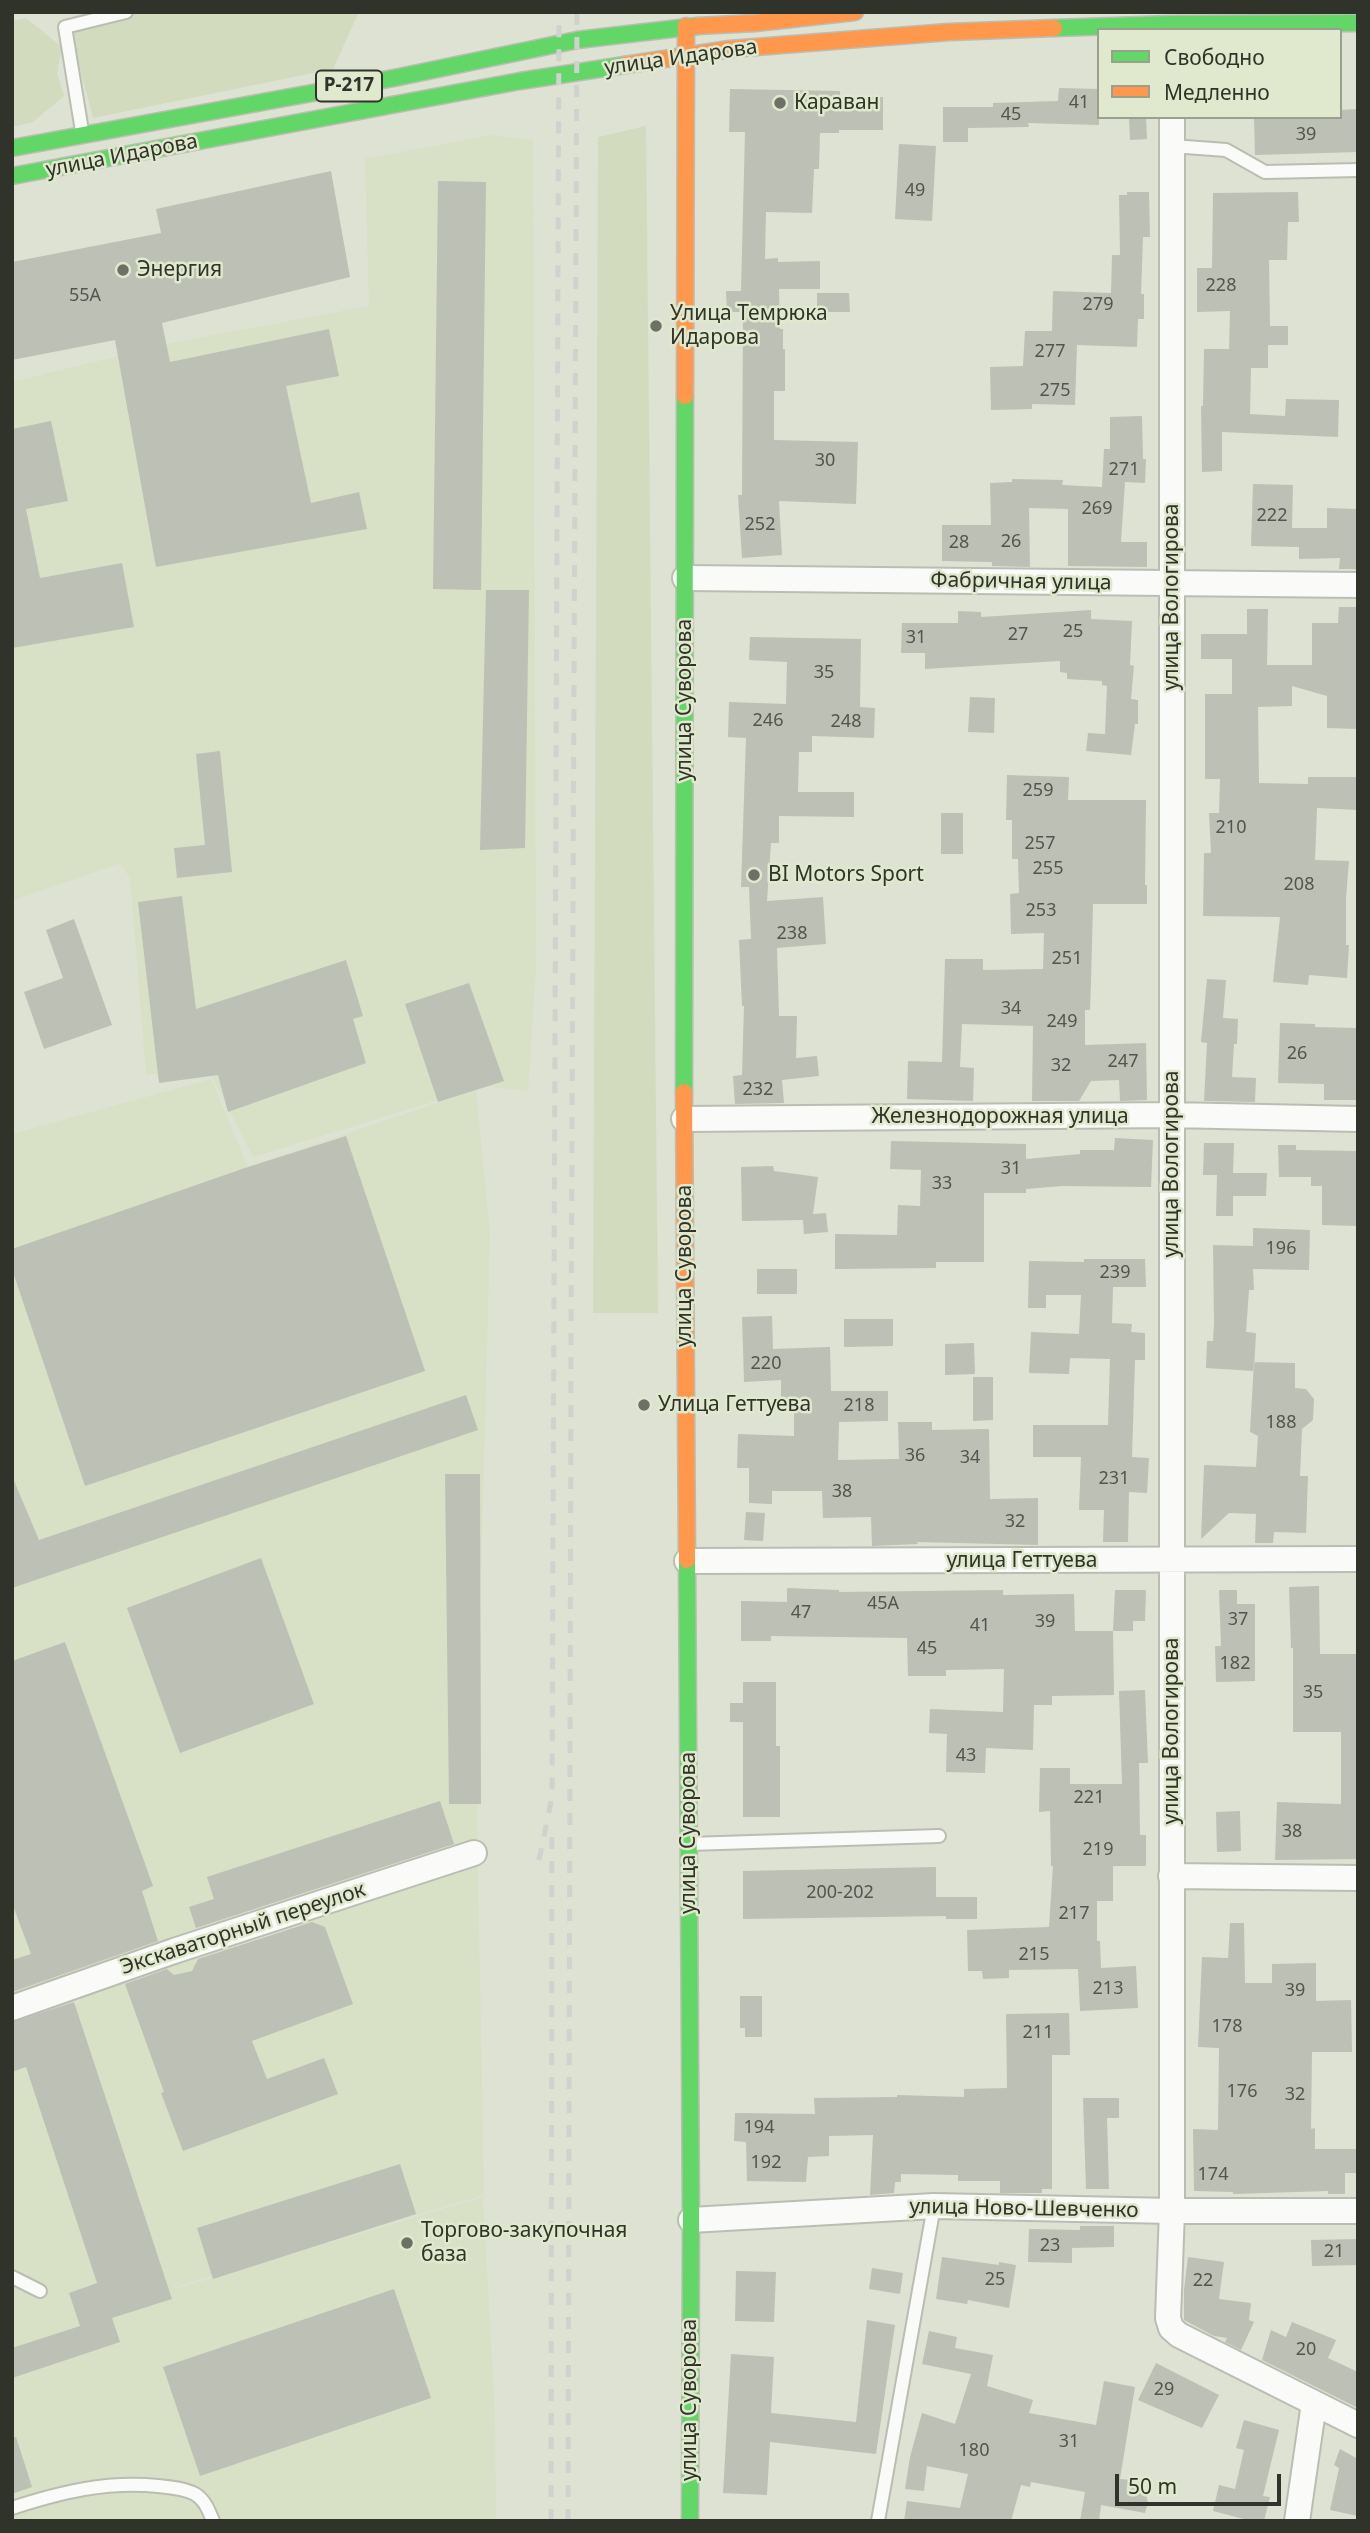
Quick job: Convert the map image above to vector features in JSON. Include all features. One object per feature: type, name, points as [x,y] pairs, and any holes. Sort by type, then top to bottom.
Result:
[{"type":"street","name":"улица Идарова","points":[[12,148],[394,78],[686,19],[755,23],[855,12]]},
{"type":"street","name":"улица Суворова","points":[[686,19],[684,1119],[691,2220],[690,2521]]},
{"type":"street","name":"улица Идарова","points":[[1127,28],[1358,23]]},
{"type":"street","name":"улица Идарова","points":[[12,176],[520,81],[730,50],[949,32],[1097,29]]},
{"type":"street","name":"улица Вологирова","points":[[1171,119],[1172,2211],[1168,2318],[1171,2328],[1179,2335],[1314,2403]]},
{"type":"street","name":"Фабричная улица","points":[[685,578],[1358,586]]},
{"type":"street","name":"Железнодорожная улица","points":[[684,1119],[1172,1115],[1358,1119]]},
{"type":"street","name":"улица Геттуева","points":[[687,1561],[1358,1559]]},
{"type":"street","name":"Экскаваторный переулок","points":[[12,2008],[187,1947],[474,1853]]},
{"type":"street","points":[[1171,1876],[1358,1878]]},
{"type":"street","name":"улица Ново-Шевченко","points":[[691,2220],[934,2206],[1172,2211],[1358,2211]]},
{"type":"street","points":[[1297,2521],[1314,2403],[1358,2425]]},
{"type":"lane","points":[[82,134],[65,27],[125,12]]},
{"type":"lane","points":[[1171,146],[1226,150],[1265,172],[1358,170]]},
{"type":"lane","points":[[689,1844],[939,1836]]},
{"type":"lane","points":[[878,2521],[934,2206]]},
{"type":"lane","points":[[12,2277],[40,2291]]},
{"type":"lane","points":[[12,2508],[101,2485],[139,2484],[172,2487],[194,2493],[206,2505],[213,2521]]},
{"type":"shaded area","points":[[87,12],[359,12],[333,69],[93,118],[67,19]]},
{"type":"shaded area","points":[[26,18],[62,47],[57,73],[64,96],[33,122],[12,127],[12,21]]},
{"type":"shaded area","points":[[646,126],[658,1313],[593,1313],[598,137]]},
{"type":"shaded area","points":[[491,135],[533,140],[536,969],[528,1091],[484,1086],[253,1157],[211,1074],[146,1074],[130,878],[120,863],[12,901],[12,382],[176,342],[369,306],[365,159]]},
{"type":"shaded area","points":[[211,1079],[248,1167],[476,1090],[490,1234],[476,1763],[484,2195],[175,2287],[163,2255],[175,2289],[483,2197],[495,2414],[496,2521],[12,2521],[12,2025],[80,2003],[71,1977],[12,1997],[12,1134]]},
{"type":"building","points":[[1059,88],[1097,89],[1099,125],[1028,123],[1029,127],[968,128],[968,142],[943,142],[943,107],[993,107],[993,103],[1058,101]]},
{"type":"building","points":[[730,89],[840,91],[840,97],[883,97],[883,130],[820,133],[819,169],[814,169],[812,213],[766,212],[765,259],[778,258],[778,262],[820,261],[820,289],[779,289],[780,329],[783,329],[785,349],[785,391],[774,391],[774,440],[858,442],[856,504],[779,501],[782,555],[742,558],[738,495],[742,495],[743,312],[727,312],[726,291],[741,291],[745,132],[729,132]]},
{"type":"building","points":[[1358,109],[1358,152],[1255,155],[1254,119],[1342,119],[1342,110]]},
{"type":"building","points":[[1129,119],[1146,119],[1147,139],[1130,140]]},
{"type":"building","points":[[899,144],[936,146],[932,221],[895,219]]},
{"type":"building","points":[[331,171],[350,277],[162,323],[170,362],[329,329],[339,376],[286,386],[311,503],[359,492],[367,529],[156,567],[115,340],[12,360],[12,262],[161,233],[156,209]]},
{"type":"building","points":[[438,181],[486,182],[481,590],[433,589]]},
{"type":"building","points":[[1127,192],[1149,192],[1150,237],[1143,237],[1141,294],[1144,294],[1144,319],[1138,319],[1137,347],[1077,345],[1075,405],[1032,404],[1032,409],[991,410],[990,367],[1023,366],[1025,331],[1052,331],[1053,291],[1111,293],[1112,255],[1120,255],[1119,195],[1127,195]]},
{"type":"building","points":[[1298,192],[1299,222],[1288,222],[1287,260],[1269,260],[1270,326],[1288,326],[1288,345],[1268,345],[1268,368],[1251,368],[1250,414],[1285,416],[1286,399],[1339,400],[1338,437],[1222,432],[1222,471],[1202,472],[1204,349],[1229,349],[1230,311],[1197,312],[1197,268],[1212,268],[1213,193]]},
{"type":"building","points":[[817,293],[849,293],[850,312],[817,312]]},
{"type":"building","points":[[1142,416],[1145,483],[1125,482],[1121,542],[1147,542],[1147,567],[1068,566],[1068,509],[1029,508],[1030,567],[992,566],[992,562],[942,561],[942,525],[991,525],[990,483],[1012,482],[1012,479],[1063,480],[1062,485],[1102,487],[1104,449],[1110,449],[1110,417]]},
{"type":"building","points":[[51,421],[68,501],[26,509],[40,578],[122,563],[134,627],[12,648],[12,429]]},
{"type":"building","points":[[1253,484],[1293,485],[1292,528],[1327,528],[1327,508],[1358,509],[1358,569],[1339,569],[1340,558],[1299,559],[1299,547],[1251,546]]},
{"type":"building","points":[[486,590],[529,590],[525,848],[480,850]]},
{"type":"building","points":[[1339,607],[1358,607],[1358,729],[1327,728],[1327,696],[1292,686],[1292,706],[1258,707],[1259,783],[1308,784],[1308,777],[1358,777],[1358,810],[1317,808],[1315,860],[1349,861],[1346,898],[1346,945],[1349,945],[1347,978],[1309,975],[1308,985],[1273,982],[1280,917],[1203,916],[1204,853],[1211,853],[1209,813],[1219,813],[1220,779],[1205,779],[1205,694],[1232,694],[1232,659],[1201,659],[1201,634],[1247,634],[1247,609],[1268,609],[1267,665],[1312,665],[1312,623],[1338,623]]},
{"type":"building","points":[[1091,610],[1091,619],[1132,621],[1130,665],[1134,666],[1131,699],[1138,700],[1138,724],[1135,724],[1131,755],[1086,751],[1088,733],[1105,734],[1107,686],[1102,685],[1102,681],[1067,679],[1067,673],[1060,672],[1060,661],[925,669],[925,653],[901,653],[902,623],[958,623],[958,611],[981,612],[981,617]]},
{"type":"building","points":[[750,637],[861,639],[860,707],[875,708],[874,738],[812,736],[812,752],[799,752],[798,792],[854,792],[854,817],[779,816],[779,843],[771,843],[767,901],[823,897],[826,944],[777,948],[779,1016],[797,1016],[796,1058],[817,1056],[819,1076],[782,1080],[784,1103],[735,1104],[733,1076],[742,1075],[744,1006],[739,940],[751,939],[749,887],[741,887],[746,738],[728,737],[729,702],[786,704],[787,662],[749,660]]},
{"type":"building","points":[[970,697],[995,698],[994,733],[968,732]]},
{"type":"building","points":[[220,751],[232,872],[177,878],[174,848],[205,845],[196,754]]},
{"type":"building","points":[[1007,775],[1069,777],[1068,800],[1146,800],[1147,904],[1093,904],[1090,1010],[1085,1010],[1085,1045],[1146,1043],[1147,1100],[1120,1101],[1119,1080],[1091,1081],[1079,1101],[1032,1101],[1033,1026],[962,1024],[960,1067],[974,1068],[973,1101],[907,1099],[908,1061],[942,1062],[945,959],[983,959],[983,970],[1043,969],[1044,933],[1011,934],[1010,894],[1019,893],[1018,859],[1012,859],[1012,820],[1006,820]]},
{"type":"building","points":[[941,813],[963,813],[963,854],[941,854]]},
{"type":"building","points":[[182,896],[196,1009],[346,960],[363,1016],[353,1019],[366,1063],[228,1112],[218,1075],[159,1083],[138,902]]},
{"type":"building","points":[[74,919],[112,1025],[44,1049],[24,992],[63,978],[46,930]]},
{"type":"building","points":[[1207,979],[1226,980],[1223,1018],[1238,1019],[1232,1077],[1256,1078],[1255,1102],[1204,1101],[1207,1043],[1201,1042]]},
{"type":"building","points":[[469,983],[504,1081],[438,1102],[405,1004]]},
{"type":"building","points":[[1280,1023],[1358,1028],[1358,1100],[1324,1100],[1324,1084],[1278,1083]]},
{"type":"building","points":[[346,1136],[425,1371],[85,1486],[12,1269],[12,1249]]},
{"type":"building","points":[[1115,1138],[1153,1140],[1151,1187],[1062,1186],[1026,1189],[1026,1193],[984,1193],[984,1262],[936,1262],[936,1268],[835,1269],[835,1234],[897,1235],[898,1205],[920,1206],[921,1170],[890,1169],[891,1141],[1026,1144],[1026,1159],[1080,1154],[1080,1150],[1114,1150]]},
{"type":"building","points":[[1204,1143],[1234,1143],[1233,1173],[1267,1173],[1266,1196],[1233,1196],[1233,1216],[1216,1216],[1217,1175],[1203,1175]]},
{"type":"building","points":[[1278,1145],[1296,1145],[1296,1150],[1358,1151],[1358,1226],[1322,1225],[1322,1186],[1311,1186],[1311,1177],[1279,1177]]},
{"type":"building","points":[[773,1166],[774,1171],[818,1177],[813,1214],[826,1213],[828,1232],[804,1234],[803,1220],[742,1221],[741,1167]]},
{"type":"building","points":[[1253,1228],[1310,1230],[1309,1270],[1253,1269],[1254,1290],[1249,1290],[1246,1332],[1256,1333],[1254,1371],[1206,1368],[1207,1341],[1213,1341],[1213,1245],[1253,1246]]},
{"type":"building","points":[[1084,1259],[1145,1259],[1146,1287],[1113,1287],[1112,1323],[1132,1324],[1131,1332],[1145,1333],[1145,1360],[1135,1360],[1132,1457],[1149,1458],[1147,1493],[1129,1492],[1128,1542],[1103,1542],[1104,1510],[1079,1510],[1081,1457],[1033,1457],[1033,1425],[1108,1425],[1110,1359],[1070,1358],[1069,1374],[1029,1373],[1031,1332],[1079,1334],[1081,1295],[1046,1295],[1046,1308],[1028,1308],[1029,1261],[1084,1262]]},
{"type":"building","points":[[757,1269],[797,1269],[797,1294],[757,1294]]},
{"type":"building","points":[[772,1316],[773,1349],[830,1347],[831,1391],[888,1391],[888,1421],[839,1422],[838,1460],[899,1459],[898,1422],[932,1422],[932,1430],[989,1429],[990,1499],[1038,1498],[1038,1545],[917,1542],[918,1544],[872,1546],[871,1517],[823,1518],[822,1491],[772,1491],[772,1504],[749,1503],[749,1468],[737,1468],[738,1434],[794,1436],[794,1402],[781,1402],[781,1380],[744,1382],[742,1317]]},
{"type":"building","points":[[844,1319],[893,1319],[893,1346],[844,1347]]},
{"type":"building","points":[[974,1343],[975,1374],[945,1375],[945,1344]]},
{"type":"building","points":[[1254,1362],[1295,1363],[1295,1388],[1306,1389],[1314,1399],[1313,1420],[1302,1429],[1300,1476],[1308,1476],[1306,1533],[1274,1532],[1273,1543],[1255,1543],[1256,1514],[1229,1513],[1201,1539],[1204,1465],[1256,1467],[1258,1436],[1250,1432]]},
{"type":"building","points":[[973,1377],[993,1377],[993,1420],[973,1421]]},
{"type":"building","points":[[466,1395],[478,1430],[12,1588],[12,1476],[39,1540]]},
{"type":"building","points":[[445,1474],[480,1474],[481,1804],[449,1804]]},
{"type":"building","points":[[746,1512],[765,1513],[763,1541],[744,1540]]},
{"type":"building","points":[[261,1558],[314,1704],[180,1753],[127,1608]]},
{"type":"building","points":[[1319,1586],[1320,1654],[1358,1654],[1358,1859],[1275,1860],[1277,1802],[1341,1804],[1341,1732],[1293,1732],[1293,1648],[1289,1587]]},
{"type":"building","points":[[787,1588],[839,1592],[1003,1590],[1003,1595],[1074,1594],[1075,1631],[1113,1631],[1114,1695],[1052,1696],[1052,1705],[1034,1705],[1033,1750],[986,1748],[985,1773],[946,1772],[947,1734],[929,1733],[930,1709],[1003,1712],[1004,1669],[946,1670],[946,1676],[908,1676],[907,1638],[771,1636],[771,1641],[741,1641],[741,1601],[787,1602]]},
{"type":"building","points":[[1115,1590],[1146,1590],[1145,1621],[1133,1621],[1133,1631],[1113,1631]]},
{"type":"building","points":[[1219,1590],[1237,1590],[1237,1604],[1255,1604],[1255,1681],[1216,1682],[1215,1646],[1221,1646]]},
{"type":"building","points":[[65,1642],[153,1886],[142,1891],[158,1941],[12,1992],[12,1960],[31,1954],[12,1903],[12,1661]]},
{"type":"building","points":[[743,1682],[776,1682],[776,1746],[780,1746],[780,1817],[743,1817],[743,1722],[730,1722],[730,1703],[743,1703]]},
{"type":"building","points":[[1145,1690],[1148,1763],[1139,1763],[1140,1835],[1146,1835],[1146,1866],[1113,1866],[1113,1901],[1097,1901],[1097,1941],[1100,1941],[1101,1968],[1136,1966],[1138,2008],[1080,2011],[1078,1969],[1009,1970],[1009,1978],[983,1979],[982,1971],[968,1971],[967,1930],[1049,1927],[1053,1866],[1050,1811],[1039,1812],[1040,1768],[1070,1768],[1070,1784],[1122,1784],[1119,1691]]},
{"type":"building","points":[[440,1801],[454,1844],[196,1928],[189,1907],[214,1899],[207,1877]]},
{"type":"building","points":[[1240,1811],[1241,1851],[1217,1852],[1216,1812]]},
{"type":"building","points":[[936,1867],[936,1897],[977,1897],[977,1919],[946,1919],[946,1916],[743,1919],[743,1871]]},
{"type":"building","points":[[312,1922],[325,1927],[353,2004],[252,2041],[267,2079],[324,2058],[338,2094],[183,2151],[125,1984],[167,1969],[174,1975],[192,1971],[198,1959]]},
{"type":"building","points":[[1230,1923],[1244,1923],[1245,1983],[1272,1983],[1272,1964],[1316,1963],[1316,2001],[1351,2000],[1352,2052],[1312,2052],[1311,2129],[1315,2128],[1315,2149],[1358,2149],[1358,2173],[1345,2173],[1345,2194],[1328,2194],[1328,2191],[1233,2194],[1194,2191],[1193,2129],[1218,2130],[1219,2048],[1198,2047],[1202,1957],[1228,1958]]},
{"type":"building","points":[[740,1996],[762,1996],[762,2037],[745,2037],[745,2028],[740,2028]]},
{"type":"building","points":[[74,2002],[172,2299],[112,2318],[120,2342],[12,2378],[12,2348],[80,2326],[69,2293],[97,2283],[26,2067],[12,2072],[12,2022]]},
{"type":"building","points":[[1069,2013],[1070,2055],[1052,2055],[1052,2189],[1042,2189],[1042,2193],[1000,2193],[1000,2181],[958,2181],[958,2175],[901,2174],[901,2182],[895,2182],[894,2193],[870,2195],[873,2135],[829,2136],[829,2156],[808,2157],[806,2182],[747,2181],[746,2142],[734,2141],[735,2113],[815,2114],[814,2098],[897,2095],[964,2097],[964,2089],[1007,2088],[1006,2014]]},
{"type":"building","points":[[1083,2098],[1119,2098],[1119,2118],[1107,2118],[1109,2189],[1086,2189]]},
{"type":"building","points":[[400,2164],[416,2214],[213,2279],[197,2228]]},
{"type":"building","points":[[1080,2226],[1114,2226],[1114,2247],[1072,2248],[1072,2263],[1028,2262],[1029,2229],[1080,2230]]},
{"type":"building","points":[[1358,2239],[1358,2265],[1312,2266],[1311,2240]]},
{"type":"building","points":[[942,2257],[1016,2265],[1009,2308],[968,2300],[967,2304],[936,2299]]},
{"type":"building","points":[[1188,2257],[1224,2262],[1219,2299],[1251,2303],[1249,2320],[1254,2322],[1241,2350],[1225,2342],[1227,2338],[1214,2336],[1184,2320]]},
{"type":"building","points":[[872,2268],[903,2273],[900,2294],[869,2289]]},
{"type":"building","points":[[736,2271],[776,2272],[774,2322],[735,2321]]},
{"type":"building","points":[[394,2289],[431,2398],[200,2476],[163,2367]]},
{"type":"building","points":[[867,2320],[895,2325],[876,2454],[770,2442],[767,2495],[723,2493],[731,2354],[774,2357],[771,2413],[856,2422]]},
{"type":"building","points":[[1292,2322],[1336,2340],[1328,2358],[1358,2372],[1358,2408],[1262,2360],[1271,2330],[1286,2337]]},
{"type":"building","points":[[929,2331],[957,2337],[955,2348],[993,2355],[987,2386],[1033,2400],[1029,2413],[1096,2425],[1104,2381],[1135,2387],[1120,2479],[1143,2481],[1148,2503],[1145,2513],[1101,2505],[1099,2521],[1080,2521],[1085,2492],[1031,2482],[1030,2487],[1021,2485],[1011,2521],[904,2521],[907,2501],[960,2508],[968,2474],[927,2466],[924,2491],[905,2489],[910,2457],[922,2413],[955,2424],[971,2374],[922,2364]]},
{"type":"building","points":[[1156,2363],[1219,2395],[1202,2428],[1138,2400]]},
{"type":"building","points":[[1244,2420],[1279,2430],[1263,2496],[1270,2497],[1264,2521],[1252,2521],[1213,2511],[1219,2485],[1235,2489],[1244,2450],[1236,2448]]},
{"type":"building","points":[[16,2437],[32,2487],[12,2494],[12,2438]]},
{"type":"building","points":[[1340,2449],[1358,2459],[1358,2516],[1330,2510],[1339,2468],[1334,2465]]},
{"type":"railway","points":[[539,1860],[552,1797],[559,12]]},
{"type":"railway","points":[[568,2521],[577,12]]},
{"type":"railway","points":[[551,2521],[552,1828]]},
{"type":"traffic: fast","points":[[1054,28],[1358,23]]},
{"type":"traffic: fast","points":[[12,148],[394,78],[577,40],[697,26]]},
{"type":"traffic: fast","points":[[12,176],[520,81],[625,65]]},
{"type":"traffic: fast","points":[[684,1092],[685,396]]},
{"type":"traffic: fast","points":[[687,1560],[690,2521]]},
{"type":"traffic: slow","points":[[697,26],[755,23],[855,12]]},
{"type":"traffic: slow","points":[[685,396],[686,26]]},
{"type":"traffic: slow","points":[[625,65],[730,49],[949,32],[1054,28]]},
{"type":"traffic: slow","points":[[684,1092],[687,1560]]},
{"type":"place","name":"Караван","points":[[780,103]]},
{"type":"place","name":"Энергия","points":[[123,270]]},
{"type":"place","name":"Улица Темрюка Идарова","points":[[656,326]]},
{"type":"place","name":"BI Motors Sport","points":[[754,875]]},
{"type":"place","name":"Улица Геттуева","points":[[644,1405]]},
{"type":"place","name":"Торгово-закупочная база","points":[[407,2243]]}]
